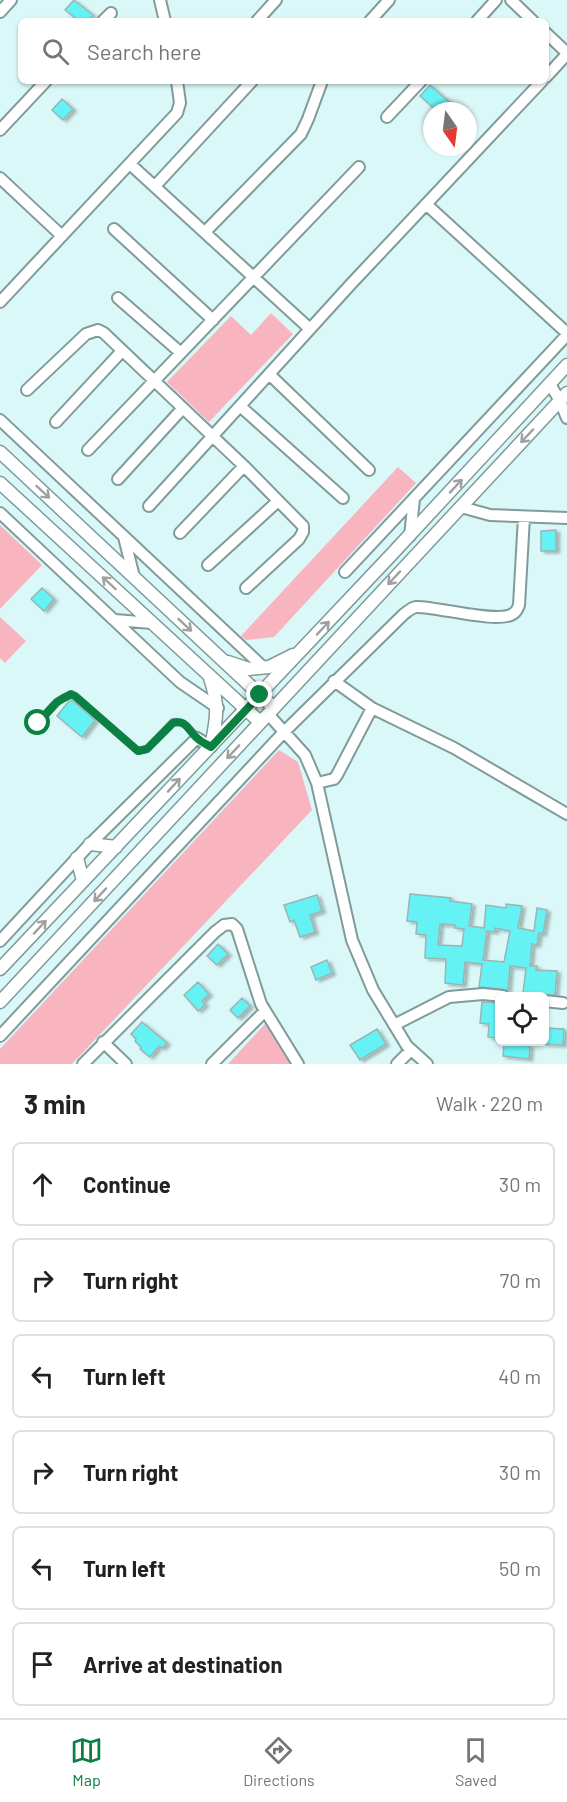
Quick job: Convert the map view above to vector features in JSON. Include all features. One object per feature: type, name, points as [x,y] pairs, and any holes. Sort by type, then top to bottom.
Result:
[{"type":"street","points":[[0,12],[11,0]]},
{"type":"street","points":[[160,0],[164,18]]},
{"type":"street","points":[[260,18],[276,0]]},
{"type":"street","points":[[373,18],[389,0]]},
{"type":"street","points":[[480,18],[496,0]]},
{"type":"street","points":[[511,0],[530,18]]},
{"type":"street","points":[[549,36],[567,53],[549,74]]},
{"type":"street","points":[[0,130],[43,84]]},
{"type":"street","points":[[0,302],[177,112],[180,103],[177,84]]},
{"type":"street","points":[[155,186],[249,84]]},
{"type":"street","points":[[205,232],[301,134],[321,84]]},
{"type":"street","points":[[387,117],[418,84]]},
{"type":"street","points":[[149,506],[310,329],[539,84]]},
{"type":"street","points":[[130,164],[310,329]]},
{"type":"street","points":[[88,450],[359,167]]},
{"type":"street","points":[[0,178],[62,236]]},
{"type":"street","points":[[345,572],[567,334],[426,204]]},
{"type":"street","points":[[114,229],[213,320]]},
{"type":"street","points":[[118,298],[181,353]]},
{"type":"street","points":[[27,390],[86,334],[99,330],[104,333],[244,466],[303,526],[299,539],[246,588]]},
{"type":"street","points":[[56,422],[122,351]]},
{"type":"street","points":[[0,969],[410,536],[567,365]]},
{"type":"street","points":[[269,374],[369,470]]},
{"type":"street","points":[[550,384],[563,397],[567,418]]},
{"type":"street","points":[[0,1002],[563,397]]},
{"type":"street","points":[[240,406],[343,498]]},
{"type":"street","points":[[118,479],[183,408]]},
{"type":"street","points":[[0,420],[263,667]]},
{"type":"street","points":[[0,452],[260,695],[267,715],[305,755],[317,783],[352,940],[373,990],[394,1025],[411,1050],[427,1064]]},
{"type":"street","points":[[180,533],[244,466]]},
{"type":"street","points":[[0,483],[246,709],[267,715]]},
{"type":"street","points":[[410,536],[414,499]]},
{"type":"street","points":[[208,566],[277,502]]},
{"type":"street","points":[[461,507],[490,515],[567,518]]},
{"type":"street","points":[[0,513],[180,682],[218,708]]},
{"type":"street","points":[[0,1036],[284,732],[404,614],[411,609],[422,608],[471,615],[504,617],[513,615],[519,605],[524,517]]},
{"type":"street","points":[[124,537],[134,577]]},
{"type":"street","points":[[115,620],[152,623]]},
{"type":"street","points":[[224,661],[249,669],[269,667],[299,653]]},
{"type":"street","points":[[209,675],[218,708],[211,747]]},
{"type":"street","points":[[334,681],[372,708],[454,748],[567,814]]},
{"type":"street","points":[[317,783],[334,779],[338,775],[372,708]]},
{"type":"street","points":[[0,941],[76,858],[197,738],[211,747]]},
{"type":"street","points":[[90,844],[116,847]]},
{"type":"street","points":[[76,858],[82,877],[85,879]]},
{"type":"street","points":[[83,1064],[224,925],[232,924],[237,929],[261,1004],[298,1064]]},
{"type":"street","points":[[394,1025],[449,997],[495,995]]},
{"type":"street","points":[[549,1002],[563,1003]]},
{"type":"street","points":[[212,1064],[265,1011]]},
{"type":"street","points":[[104,1042],[126,1064]]},
{"type":"street","points":[[397,1064],[411,1050]]},
{"type":"lane","points":[[38,723],[57,702],[71,694],[138,751],[147,749],[173,723],[179,721],[184,722],[197,738]]},
{"type":"shaded area","points":[[271,313],[293,334],[209,422],[167,382],[231,316],[251,335]]},
{"type":"shaded area","points":[[398,467],[416,483],[274,637],[246,640],[241,636]]},
{"type":"shaded area","points":[[0,525],[42,565],[0,609]]},
{"type":"shaded area","points":[[0,617],[26,641],[5,663],[0,658]]},
{"type":"shaded area","points":[[279,750],[298,762],[312,810],[72,1064],[0,1064],[0,1049]]},
{"type":"shaded area","points":[[266,1023],[292,1064],[228,1064]]},
{"type":"building","points":[[74,0],[93,15],[90,18],[75,18],[65,10]]},
{"type":"building","points":[[430,85],[449,102],[427,102],[420,96]]},
{"type":"building","points":[[62,99],[73,109],[63,120],[52,110]]},
{"type":"building","points":[[556,530],[556,551],[541,551],[541,531]]},
{"type":"building","points":[[42,588],[54,599],[44,611],[31,599]]},
{"type":"building","points":[[69,701],[73,701],[95,720],[82,737],[57,716]]},
{"type":"building","points":[[410,894],[451,898],[450,901],[472,904],[469,926],[484,928],[486,905],[506,908],[506,904],[522,906],[518,928],[534,931],[537,908],[547,910],[543,934],[539,933],[537,945],[532,944],[530,966],[537,966],[536,970],[557,971],[555,995],[549,995],[549,992],[523,992],[526,968],[510,966],[508,990],[479,987],[482,964],[465,962],[463,985],[445,983],[446,959],[425,958],[426,935],[416,934],[417,922],[407,921]],"holes":[[[440,924],[455,925],[455,928],[464,929],[462,946],[438,945]],[[495,928],[510,931],[504,962],[483,960],[487,931],[495,932]]]},
{"type":"building","points":[[317,895],[322,911],[310,915],[315,932],[300,937],[294,920],[290,922],[284,905]]},
{"type":"building","points":[[218,944],[228,954],[217,965],[207,956]]},
{"type":"building","points":[[327,960],[332,973],[316,980],[311,967]]},
{"type":"building","points":[[198,982],[209,994],[202,1001],[205,1005],[198,1011],[184,995]]},
{"type":"building","points":[[242,998],[250,1006],[238,1018],[230,1010]]},
{"type":"building","points":[[482,1002],[495,1003],[495,1038],[488,1037],[489,1024],[480,1023]]},
{"type":"building","points":[[142,1022],[167,1043],[162,1048],[159,1046],[150,1057],[140,1049],[141,1047],[131,1034]]},
{"type":"building","points":[[549,1028],[564,1029],[563,1045],[549,1044]]},
{"type":"building","points":[[377,1029],[386,1044],[360,1060],[350,1045]]},
{"type":"building","points":[[504,1046],[530,1046],[529,1059],[503,1056]]},
{"type":"route","points":[[38,723],[57,702],[71,694],[138,751],[147,749],[173,723],[179,721],[184,722],[197,738],[211,747],[260,695]]}]
